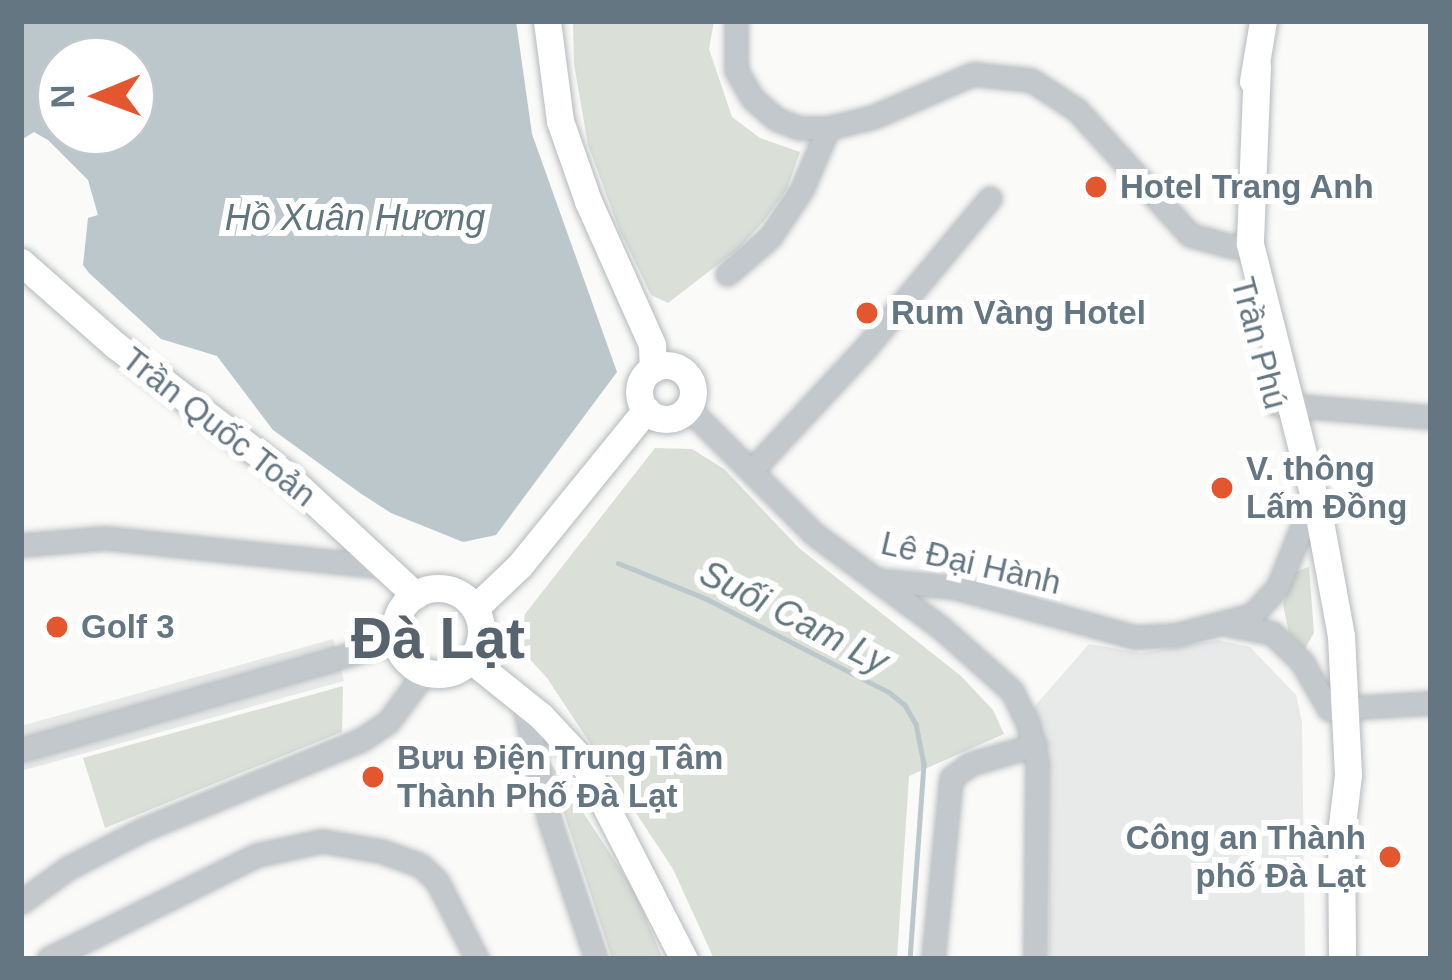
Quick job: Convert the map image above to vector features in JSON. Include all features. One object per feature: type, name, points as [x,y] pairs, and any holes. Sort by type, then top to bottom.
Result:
[{"type":"main road","points":[[548,21],[560,122],[588,200],[652,345],[652,369],[640,388],[646,410]]},
{"type":"main road","name":"Trần Phú","points":[[1263,21],[1242,124],[1242,245],[1312,517],[1337,708],[1342,959]]},
{"type":"main road","name":"Trần Quốc Toản","points":[[21,262],[116,345],[285,475],[415,595]]},
{"type":"main road","points":[[646,410],[667,419],[688,408],[693,393],[688,378],[668,365],[652,369]]},
{"type":"main road","points":[[475,608],[520,565],[646,410]]},
{"type":"main road","points":[[454,590],[475,608],[481,634],[470,659],[450,672],[425,672],[407,660],[397,641],[398,615],[415,595],[454,590]]},
{"type":"main road","points":[[470,659],[523,700],[582,760],[684,959]]},
{"type":"street","points":[[736,21],[736,70],[753,99],[788,124],[829,128],[873,117],[973,74],[1031,80],[1077,110],[1190,235],[1242,245]]},
{"type":"street","points":[[727,274],[770,237],[829,128]]},
{"type":"street","points":[[752,470],[868,346],[989,198]]},
{"type":"street","points":[[1284,404],[1431,417]]},
{"type":"street","name":"Lê Đại Hành","points":[[688,408],[814,534],[870,580],[953,587],[1135,637],[1229,625],[1272,633],[1302,662],[1337,708]]},
{"type":"street","points":[[1229,625],[1267,602],[1312,517]]},
{"type":"street","points":[[21,545],[105,538],[385,567]]},
{"type":"street","points":[[870,580],[939,626],[1004,679],[1035,745],[1040,839],[1035,959]]},
{"type":"street","points":[[21,750],[397,641]]},
{"type":"street","points":[[21,902],[68,868],[144,829],[362,740],[388,722],[425,672]]},
{"type":"street","points":[[523,700],[549,819],[596,959]]},
{"type":"street","points":[[1337,708],[1431,704]]},
{"type":"street","points":[[933,959],[951,778],[970,764],[1035,745]]},
{"type":"street","points":[[48,959],[257,855],[322,841],[367,848],[420,865],[437,881],[477,959]]},
{"type":"shaded area","points":[[573,21],[714,21],[709,49],[732,117],[760,138],[800,152],[787,189],[764,221],[738,249],[668,303],[651,295],[619,229],[588,145],[574,64]]},
{"type":"shaded area","points":[[655,448],[692,449],[724,469],[799,548],[961,676],[993,710],[1004,734],[909,776],[897,959],[714,959],[673,869],[547,678],[526,655],[520,636],[525,614]]},
{"type":"shaded area","points":[[1309,567],[1314,633],[1304,650],[1289,634],[1283,604],[1294,572]]},
{"type":"shaded area","points":[[333,639],[344,681],[21,771],[21,726]]},
{"type":"shaded area","points":[[1219,640],[1250,647],[1296,695],[1302,722],[1305,959],[1049,959],[1049,785],[1033,708],[1089,644],[1141,653]]},
{"type":"shaded area","points":[[343,686],[342,732],[105,828],[83,758]]},
{"type":"shaded area","points":[[544,753],[634,890],[663,959],[612,959]]},
{"type":"water","name":"Hồ Xuân Hương","points":[[21,21],[516,21],[532,134],[617,372],[496,535],[463,542],[391,513],[273,430],[217,356],[161,339],[83,265],[88,218],[98,215],[88,180],[64,156],[156,156],[156,36],[36,36],[34,132],[21,140]]},
{"type":"waterway","name":"Suối Cam Ly","points":[[618,563],[707,599],[889,692],[905,705],[916,724],[924,764],[910,959]]},
{"type":"place","name":"Hotel Trang Anh","points":[[1096,187]]},
{"type":"place","name":"Rum Vàng Hotel","points":[[867,313]]},
{"type":"place","name":"V. thông Lấm Đồng","points":[[1222,488]]},
{"type":"place","name":"Golf 3","points":[[57,627]]},
{"type":"place","name":"Bưu Điện Trung Tâm Thành Phố Đà Lạt","points":[[373,777]]},
{"type":"place","name":"Công an Thành phố Đà Lạt","points":[[1390,857]]},
{"type":"district","name":"Đà Lạt","points":[[438,639]]}]
